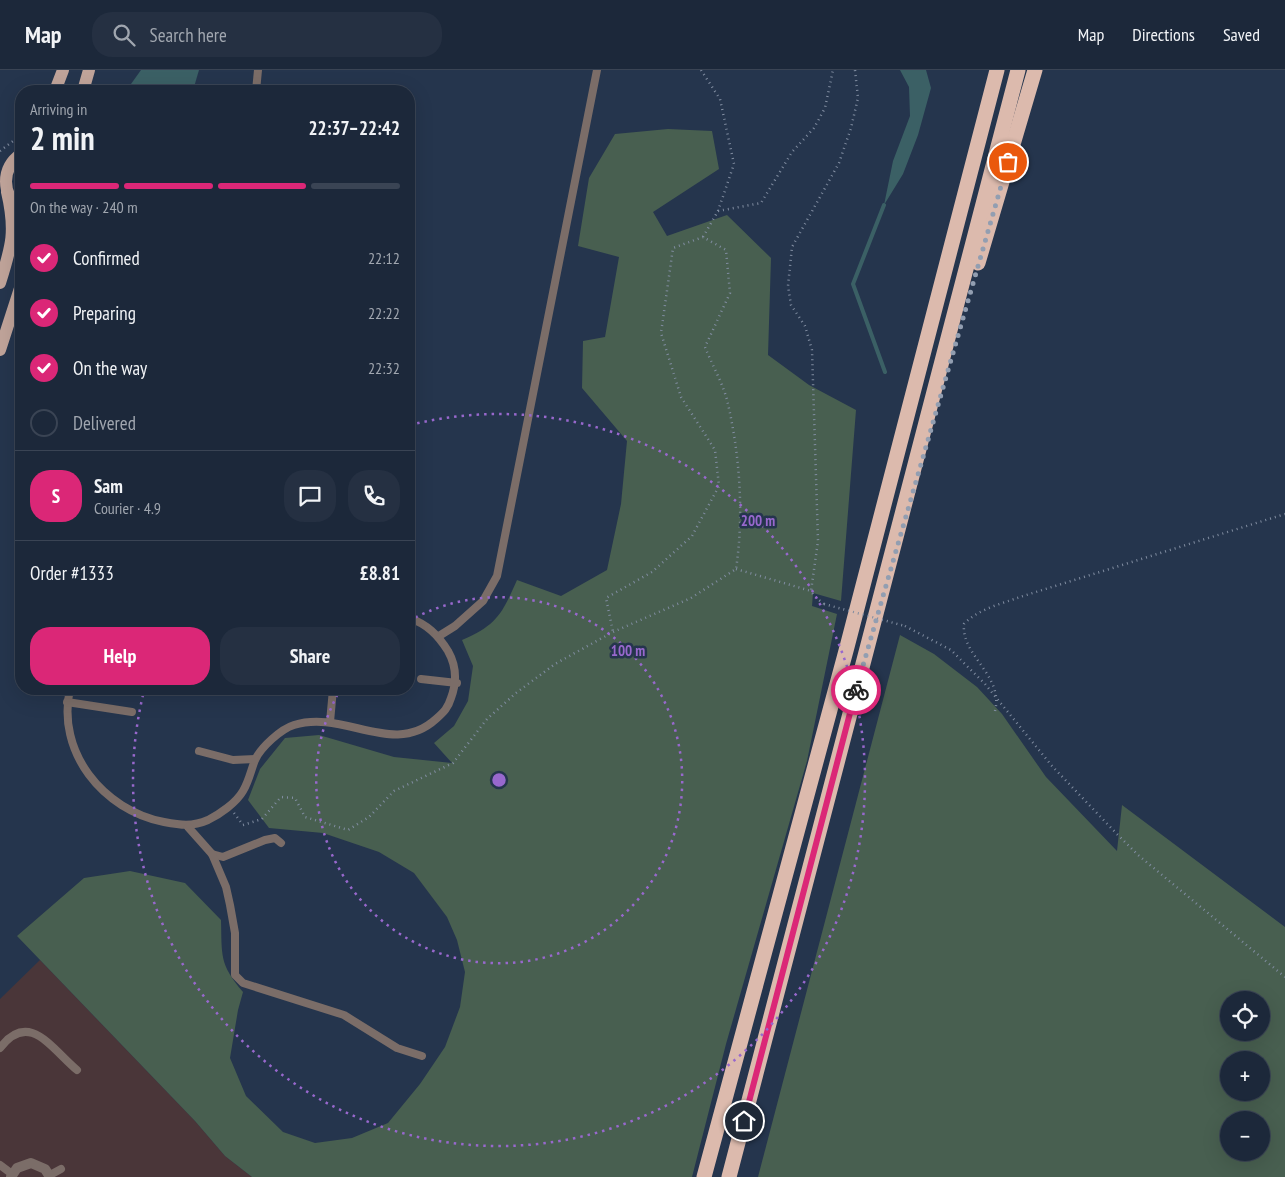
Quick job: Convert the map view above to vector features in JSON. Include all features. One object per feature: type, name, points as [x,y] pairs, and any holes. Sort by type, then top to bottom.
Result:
[{"type":"highway","points":[[704,1177],[847,647],[997,70]]},
{"type":"highway","points":[[729,1177],[1018,70]]},
{"type":"highway","points":[[878,607],[1035,70]]},
{"type":"main road","points":[[57,85],[63,70]]},
{"type":"main road","points":[[85,85],[89,70]]},
{"type":"main road","points":[[0,283],[10,249],[14,220],[4,170],[15,160]]},
{"type":"main road","points":[[7,192],[15,204]]},
{"type":"main road","points":[[0,350],[15,304]]},
{"type":"street","points":[[11,1175],[24,1164],[31,1163],[39,1165],[50,1176]]},
{"type":"lane","points":[[257,85],[258,70]]},
{"type":"lane","points":[[439,636],[455,626],[483,601],[497,576],[597,70]]},
{"type":"lane","points":[[69,695],[68,724],[74,747],[84,768],[98,786],[115,802],[131,812],[154,820],[188,827],[208,820],[229,806],[242,792],[252,774],[255,759],[265,747],[294,725],[330,722],[394,736],[410,734],[430,724],[448,709],[456,683],[452,659],[439,636],[415,620]]},
{"type":"lane","points":[[421,679],[456,683]]},
{"type":"lane","points":[[330,722],[332,695]]},
{"type":"lane","points":[[67,702],[132,712]]},
{"type":"lane","points":[[199,751],[233,760],[255,759]]},
{"type":"lane","points":[[188,827],[212,854],[226,887],[236,933],[235,974],[244,983],[344,1015],[398,1048],[422,1056]]},
{"type":"lane","points":[[212,854],[223,857],[264,840],[275,838],[281,843]]},
{"type":"lane","points":[[0,1048],[9,1036],[22,1030],[33,1031],[77,1070]]},
{"type":"lane","points":[[0,1165],[11,1175]]},
{"type":"lane","points":[[50,1176],[61,1169]]},
{"type":"path","points":[[613,632],[606,598],[652,572],[692,536],[719,486],[715,450],[680,397],[662,333],[673,248],[703,237],[718,211],[734,164],[720,99],[701,70]]},
{"type":"path","points":[[718,211],[761,203],[792,152],[814,128],[825,108],[833,70]]},
{"type":"path","points":[[855,70],[858,98],[852,128],[839,163],[792,247],[788,286],[791,305],[805,326],[812,350],[818,541],[811,591],[814,597],[824,604],[905,626],[951,650],[998,700],[1052,766],[1138,855],[1285,977]]},
{"type":"path","points":[[0,150],[15,139]]},
{"type":"path","points":[[229,806],[243,825],[262,819],[280,797],[295,798],[305,817],[348,830],[369,817],[394,791],[453,763],[488,719],[516,693],[555,664],[613,632],[691,598],[736,569],[741,535],[738,474],[728,402],[705,347],[730,293],[726,250],[703,237]]},
{"type":"path","points":[[994,711],[998,700],[991,680],[965,638],[964,624],[971,617],[987,608],[1020,597],[1285,514]]},
{"type":"path","points":[[736,569],[811,591]]},
{"type":"shaded area","points":[[141,70],[199,70],[195,85],[130,85]]},
{"type":"shaded area","points":[[900,70],[926,70],[931,88],[918,135],[903,174],[884,205],[893,161],[910,116],[909,87]]},
{"type":"shaded area","points":[[668,129],[712,131],[719,169],[653,212],[667,236],[727,215],[771,258],[768,355],[809,385],[856,410],[841,601],[813,593],[812,606],[837,614],[807,761],[726,1044],[692,1177],[252,1177],[225,1156],[195,1121],[17,936],[84,878],[130,871],[185,883],[221,920],[223,959],[230,974],[243,992],[230,1058],[246,1096],[283,1132],[315,1143],[352,1138],[388,1123],[420,1084],[445,1047],[460,1007],[465,972],[457,940],[447,917],[414,873],[379,852],[323,833],[269,828],[248,800],[260,769],[285,738],[319,735],[394,757],[452,763],[434,743],[454,726],[468,701],[473,666],[462,640],[474,635],[497,617],[507,602],[517,580],[561,596],[607,570],[621,504],[627,441],[582,388],[583,341],[605,337],[619,257],[578,246],[589,178],[615,134]]},
{"type":"shaded area","points":[[900,635],[934,654],[977,687],[1002,714],[1046,777],[1117,851],[1122,805],[1285,927],[1285,1177],[758,1177]]},
{"type":"shaded area","points":[[40,960],[195,1121],[225,1156],[252,1177],[0,1177],[0,999]]},
{"type":"waterway","points":[[884,205],[853,284],[885,372]]},
{"type":"way so far","points":[[856,690],[878,607],[1008,162]]},
{"type":"route","points":[[744,1121],[856,690]]}]
